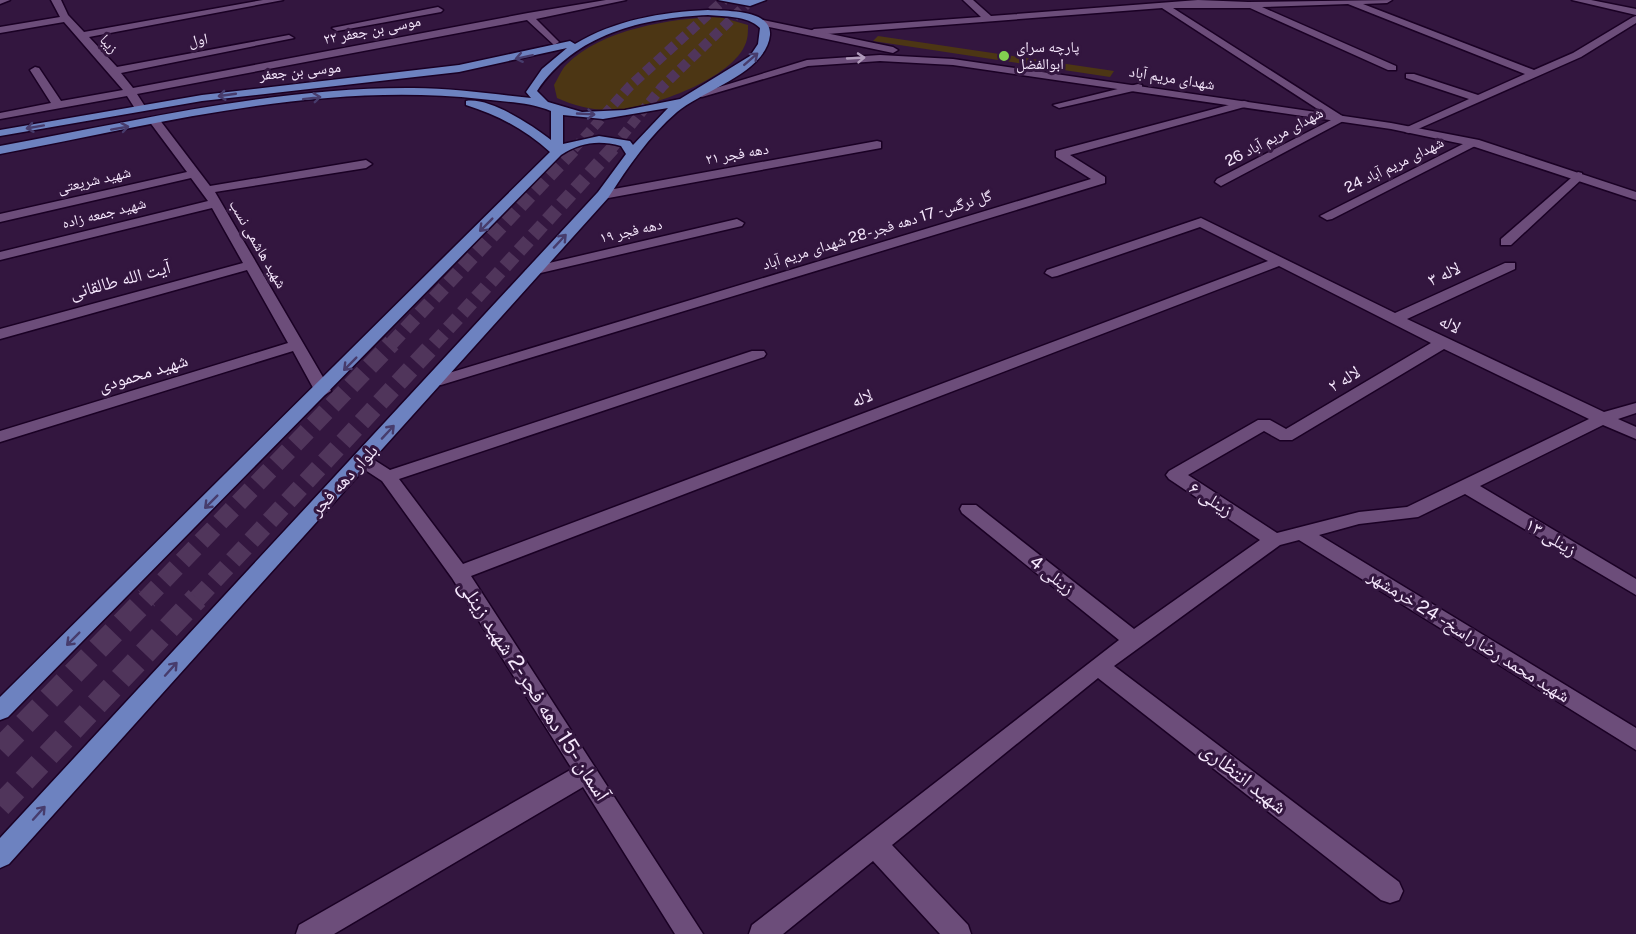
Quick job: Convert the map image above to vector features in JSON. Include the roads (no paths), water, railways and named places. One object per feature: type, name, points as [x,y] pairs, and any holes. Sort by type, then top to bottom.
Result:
[{"type":"main road","points":[[723,0],[750,3],[760,0]]},
{"type":"main road","points":[[689,4],[600,35],[558,59],[538,78],[531,92],[539,102],[557,111],[585,115],[616,114],[691,98],[754,58],[765,38],[760,22],[772,0]]},
{"type":"main road","points":[[662,15],[706,11],[760,22]]},
{"type":"main road","name":"موسی بن جعفر","points":[[0,133],[140,108],[268,89],[414,75],[528,57],[600,35]]},
{"type":"main road","points":[[411,91],[425,87],[432,82],[427,77],[414,75]]},
{"type":"main road","points":[[411,91],[487,108],[524,125],[557,152]]},
{"type":"main road","name":"موسی بن جعفر","points":[[0,150],[155,121],[326,97],[411,91],[539,102]]},
{"type":"main road","name":"بلوار دهه فجر","points":[[0,856],[435,382],[532,271],[603,195],[631,153],[691,98]]},
{"type":"main road","points":[[557,111],[557,152]]},
{"type":"main road","points":[[0,711],[323,391],[557,152],[569,144],[589,139],[610,139],[626,144],[631,153]]},
{"type":"street","points":[[0,1],[5,0]]},
{"type":"street","name":"زیبا","points":[[56,0],[63,19],[82,35],[130,91],[140,108]]},
{"type":"street","points":[[82,35],[278,0]]},
{"type":"street","points":[[429,0],[448,19]]},
{"type":"street","name":"موسی بن جعفر ۲۲","points":[[0,116],[130,91],[448,19],[528,16],[621,0]]},
{"type":"street","points":[[969,0],[990,20]]},
{"type":"street","points":[[1052,0],[1071,12]]},
{"type":"street","points":[[814,32],[990,20],[1210,0]]},
{"type":"street","points":[[1194,2],[1248,4],[1387,0]]},
{"type":"street","points":[[1577,0],[1636,12]]},
{"type":"street","points":[[1348,1],[1534,74]]},
{"type":"street","points":[[1248,4],[1392,68]]},
{"type":"street","points":[[1163,5],[1341,119]]},
{"type":"street","points":[[528,16],[555,42]]},
{"type":"street","points":[[0,30],[63,19]]},
{"type":"street","points":[[337,28],[448,19]]},
{"type":"street","points":[[1409,130],[1576,55],[1636,19]]},
{"type":"street","points":[[760,22],[953,62]]},
{"type":"street","points":[[807,63],[827,49],[826,43],[814,32]]},
{"type":"street","name":"اول","points":[[113,71],[289,38]]},
{"type":"street","name":"شهدای مریم آباد","points":[[691,98],[807,63],[880,58],[953,62],[1138,87],[1409,130],[1475,143],[1636,196]]},
{"type":"street","points":[[34,70],[58,106]]},
{"type":"street","points":[[1410,76],[1479,99]]},
{"type":"street","points":[[1059,105],[1138,87]]},
{"type":"street","name":"گل نرگس - 17 دهه فجر-28 شهدای مریم آباد","points":[[435,382],[1101,180],[1060,154],[1244,104]]},
{"type":"street","name":"26 شهدای مریم آباد","points":[[1221,182],[1341,119]]},
{"type":"street","name":"شهید هاشمی نسب","points":[[155,121],[216,203],[323,391]]},
{"type":"street","name":"24 شهدای مریم آباد","points":[[1327,216],[1475,143]]},
{"type":"street","name":"دهه فجر ۲۱","points":[[603,195],[877,145]]},
{"type":"street","points":[[206,190],[366,164]]},
{"type":"street","name":"شهید شریعتی","points":[[0,218],[194,174]]},
{"type":"street","points":[[1506,242],[1578,176]]},
{"type":"street","name":"شهید جمعه زاده","points":[[0,256],[216,203]]},
{"type":"street","name":"لاله","points":[[1052,273],[1201,222],[1443,343],[1636,434]]},
{"type":"street","name":"دهه فجر ۱۹","points":[[532,271],[737,223]]},
{"type":"street","name":"لاله","points":[[459,573],[1280,261]]},
{"type":"street","name":"آیت الله طالقانی","points":[[0,334],[251,265]]},
{"type":"street","name":"لاله ۳","points":[[1395,319],[1510,266]]},
{"type":"street","name":"لاله ۲","points":[[1264,424],[1286,436],[1443,343]]},
{"type":"street","name":"شهید محمودی","points":[[0,437],[297,345]]},
{"type":"street","points":[[388,477],[758,354]]},
{"type":"street","points":[[762,934],[1098,666],[1274,540],[1359,518],[1411,513],[1604,418],[1636,408]]},
{"type":"street","name":"زینلی ۶","points":[[1264,424],[1175,476],[1274,540]]},
{"type":"street","name":"آسمان -15 دهه فجر-2 شهید زینلی","points":[[362,460],[388,477],[459,573],[690,934]]},
{"type":"street","name":"زینلی ۱۳","points":[[1466,486],[1636,588]]},
{"type":"street","name":"زینلی 4","points":[[969,509],[1135,641]]},
{"type":"street","name":"شهید محمد رضا راسخ - 24 خرمشهر","points":[[1302,533],[1636,740]]},
{"type":"street","name":"شهید انتظاری","points":[[1098,666],[1390,891]]},
{"type":"street","points":[[309,934],[586,772]]},
{"type":"street","points":[[875,845],[958,934]]},
{"type":"tunnel","points":[[574,149],[630,86],[724,0]]},
{"type":"tunnel","points":[[612,149],[662,87],[751,0]]},
{"type":"tunnel","points":[[391,344],[575,148]]},
{"type":"tunnel","points":[[434,344],[613,148]]},
{"type":"tunnel","points":[[145,600],[392,343]]},
{"type":"tunnel","points":[[196,600],[435,343]]},
{"type":"tunnel","points":[[0,749],[147,598]]},
{"type":"tunnel","points":[[0,806],[197,598]]},
{"type":"place","name":"پارچه سرای ابوالفضل","points":[[1004,56]]}]
